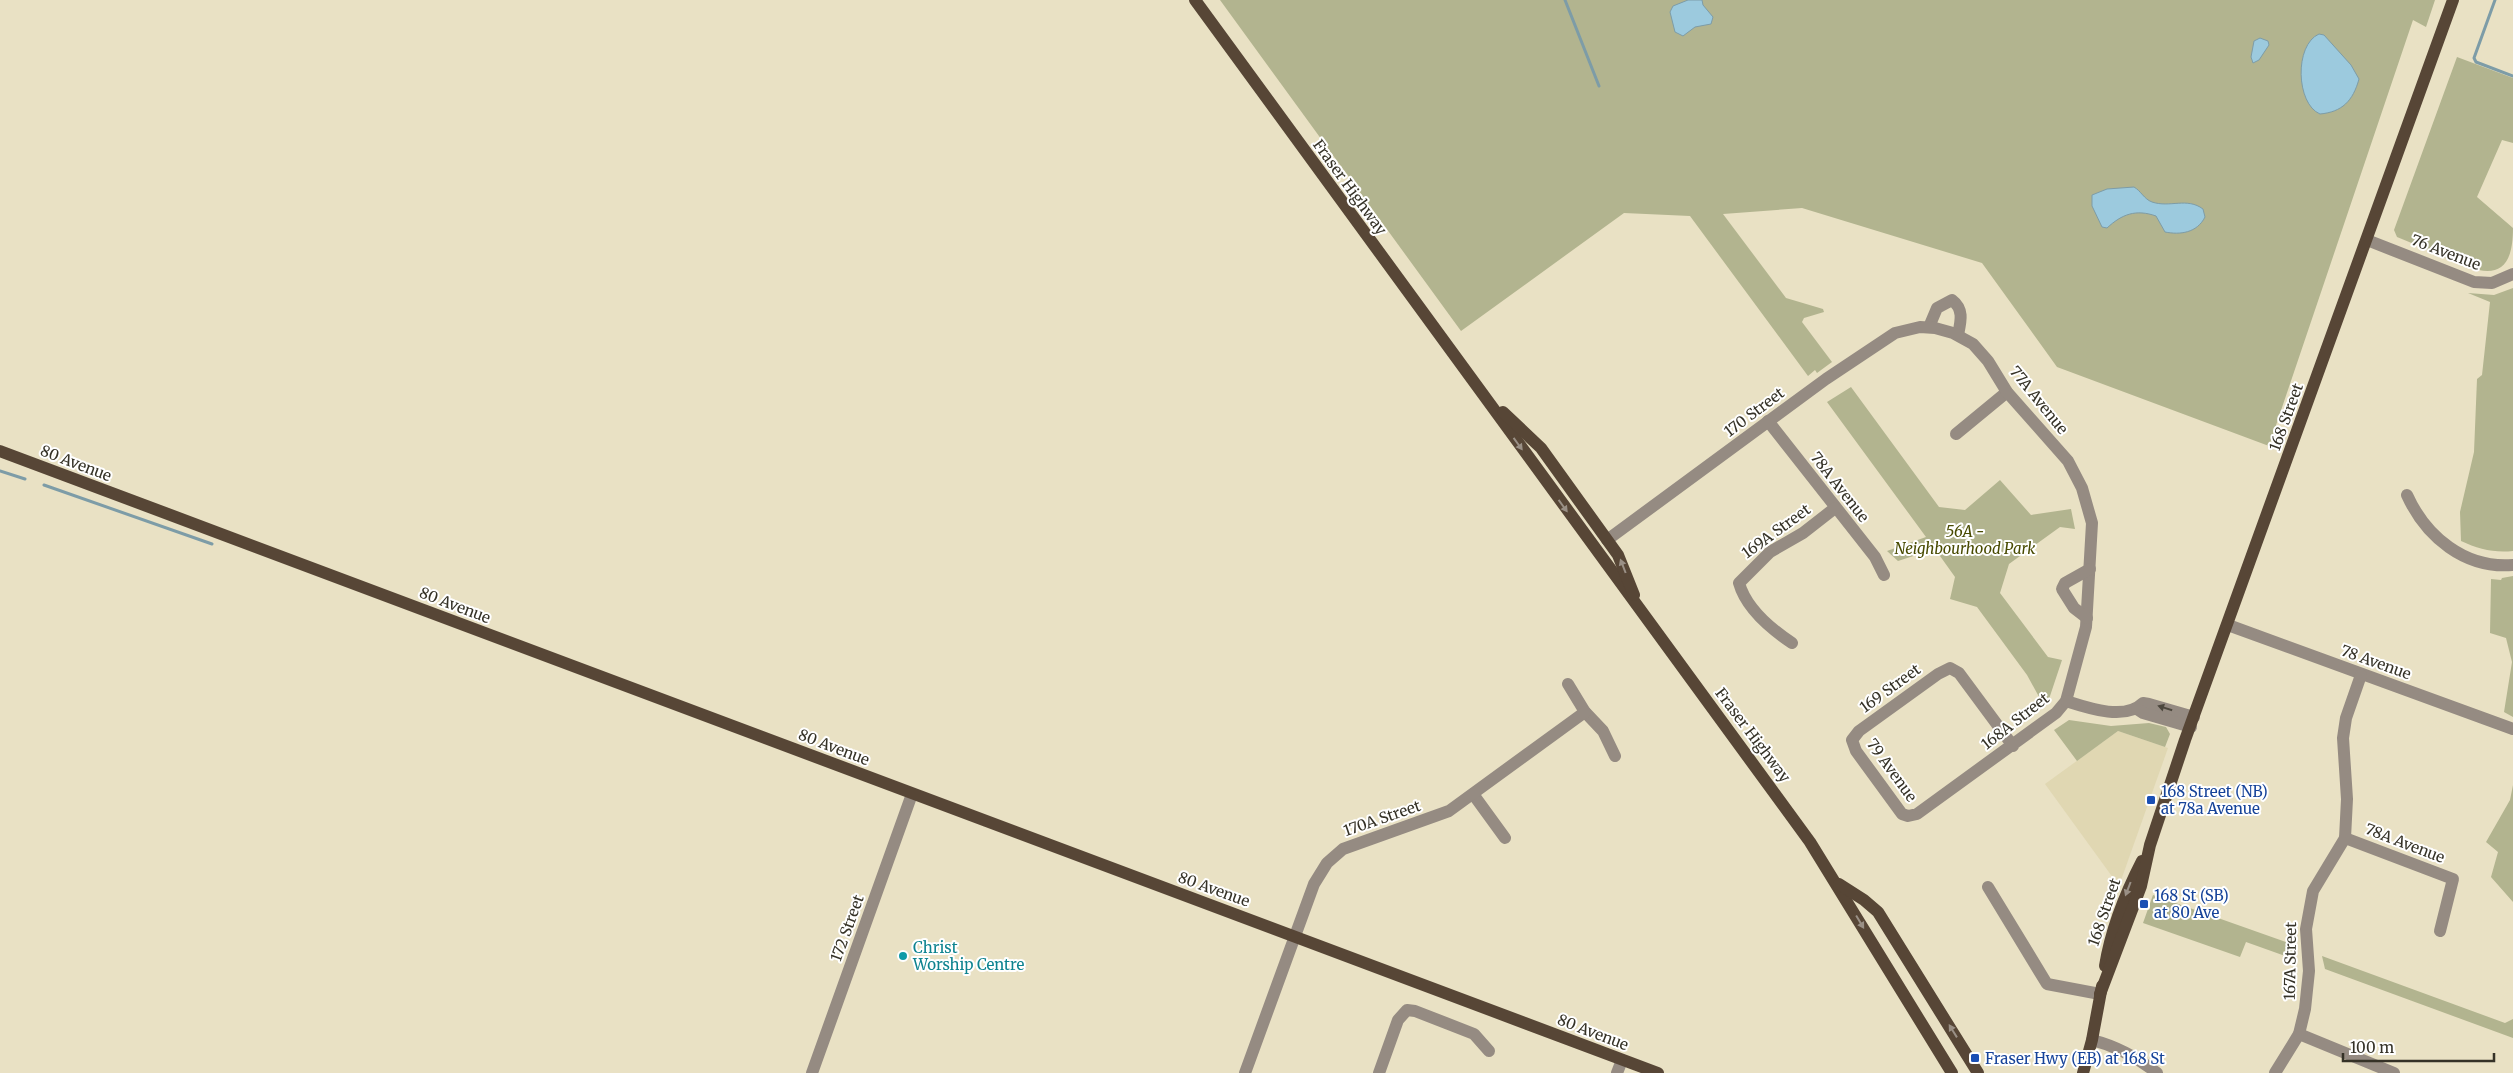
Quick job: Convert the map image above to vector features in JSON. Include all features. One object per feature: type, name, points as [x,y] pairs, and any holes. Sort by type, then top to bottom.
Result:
[{"type":"main road","name":"Fraser Highway","points":[[1195,0],[1534,467],[1640,612],[1752,760],[1810,842],[1952,1073]]},
{"type":"main road","name":"168 Street","points":[[2084,1073],[2100,994],[2141,886],[2150,845],[2192,722],[2453,0]]},
{"type":"main road","name":"Fraser Highway","points":[[1481,392],[1541,448],[1618,555],[1640,612]]},
{"type":"main road","name":"80 Avenue","points":[[0,451],[1658,1073]]},
{"type":"main road","points":[[1534,467],[1544,468],[1576,498]]},
{"type":"main road","name":"Fraser Highway","points":[[1835,881],[1864,900],[1878,912],[1978,1073]]},
{"type":"street","name":"76 Avenue","points":[[2367,240],[2474,282],[2492,283],[2513,274]]},
{"type":"street","points":[[1929,327],[1937,308],[1952,300],[1957,303],[1961,312],[1958,335]]},
{"type":"street","name":"77A Avenue","points":[[1929,327],[1958,335],[1982,352],[2007,392],[2073,470],[2085,497],[2092,523]]},
{"type":"street","name":"170 Street","points":[[1607,540],[1826,378],[1894,333],[1914,328],[1929,327]]},
{"type":"street","points":[[1956,434],[2007,392]]},
{"type":"street","name":"78A Avenue","points":[[1768,421],[1875,557],[1884,576]]},
{"type":"street","points":[[2407,495],[2424,524],[2448,547],[2480,562],[2513,565]]},
{"type":"street","name":"169A Street","points":[[1792,643],[1775,632],[1760,617],[1744,594],[1739,583],[1770,552],[1808,530],[1835,508]]},
{"type":"street","name":"168A Street","points":[[1908,816],[1917,814],[2013,746],[2056,713],[2066,701],[2087,618],[2092,523]]},
{"type":"street","points":[[2087,618],[2074,608],[2062,589],[2065,583],[2090,569]]},
{"type":"street","name":"78 Avenue","points":[[2228,625],[2513,729]]},
{"type":"street","name":"169 Street","points":[[1852,740],[1859,731],[1938,674],[1950,668],[1959,673],[2013,746]]},
{"type":"street","name":"167A Street","points":[[2276,1073],[2299,1034],[2309,983],[2306,929],[2310,901],[2319,879],[2345,838],[2347,799],[2342,758],[2343,738],[2346,718],[2361,675]]},
{"type":"street","points":[[1568,684],[1585,712],[1603,731],[1615,756]]},
{"type":"street","points":[[2066,701],[2105,711],[2138,709],[2144,713],[2192,722]]},
{"type":"street","name":"170A Street","points":[[1245,1073],[1317,877],[1334,855],[1355,843],[1446,813],[1585,712]]},
{"type":"street","name":"79 Avenue","points":[[1852,740],[1856,751],[1902,814],[1908,816]]},
{"type":"street","name":"172 Street","points":[[812,1073],[912,794]]},
{"type":"street","points":[[1473,794],[1505,838]]},
{"type":"street","name":"78A Avenue","points":[[2345,838],[2454,879],[2440,931]]},
{"type":"street","points":[[1988,887],[2047,984],[2100,994]]},
{"type":"street","points":[[1379,1073],[1396,1025],[1404,1011],[1415,1011],[1474,1034],[1489,1051]]},
{"type":"street","points":[[2299,1034],[2394,1073]]},
{"type":"street","points":[[2092,1040],[2106,1044],[2139,1060],[2157,1073]]},
{"type":"street","points":[[1617,1073],[1622,1060]]},
{"type":"shaded area","points":[[2118,731],[2168,748],[2119,886],[2045,784]]},
{"type":"green space","points":[[1220,0],[2435,0],[2426,27],[2413,20],[2269,446],[2057,367],[1982,263],[1802,208],[1723,214],[1786,298],[1823,309],[1824,312],[1804,318],[1802,322],[1832,362],[1817,373],[1815,370],[1808,376],[1690,216],[1624,213],[1461,331]]},
{"type":"green space","points":[[2457,57],[2513,78],[2513,143],[2502,140],[2477,197],[2513,228],[2512,246],[2508,258],[2502,266],[2495,270],[2485,271],[2461,265],[2397,237],[2394,230]]},
{"type":"green space","points":[[2513,288],[2513,551],[2493,551],[2461,541],[2460,512],[2474,452],[2477,379],[2482,375],[2490,302],[2468,293],[2494,295]]},
{"type":"green space","name":"56A - Neighbourhood Park","points":[[1851,387],[1939,507],[1965,510],[2000,480],[2031,515],[2071,509],[2075,529],[2060,527],[2009,564],[2000,593],[2048,657],[2062,660],[2049,699],[2044,706],[2027,675],[1977,607],[1950,599],[1955,577],[1935,549],[1898,561],[1887,551],[1926,537],[1827,402]]},
{"type":"green space","points":[[2513,576],[2513,717],[2504,712],[2512,662],[2506,638],[2490,633],[2491,579],[2501,580],[2502,578]]},
{"type":"green space","points":[[2069,720],[2111,726],[2149,723],[2166,727],[2170,734],[2165,747],[2118,731],[2077,761],[2054,730]]},
{"type":"green space","points":[[2513,785],[2513,902],[2491,877],[2498,852],[2486,842],[2510,800]]},
{"type":"green space","points":[[2153,895],[2294,945],[2296,960],[2246,942],[2240,957],[2143,923]]},
{"type":"green space","points":[[2322,956],[2505,1023],[2513,1019],[2513,1038],[2325,969]]},
{"type":"water","points":[[1688,0],[1702,0],[1703,5],[1713,17],[1711,24],[1695,27],[1683,36],[1675,32],[1670,12],[1673,6]]},
{"type":"water","points":[[2319,34],[2324,35],[2351,65],[2359,79],[2357,87],[2346,104],[2335,111],[2320,114],[2312,108],[2306,99],[2301,74],[2305,50],[2311,40]]},
{"type":"water","points":[[2260,38],[2268,41],[2269,45],[2259,60],[2253,63],[2251,57],[2254,41]]},
{"type":"water","points":[[2134,187],[2152,202],[2159,204],[2185,203],[2197,206],[2203,209],[2205,217],[2193,230],[2182,233],[2165,232],[2156,216],[2142,213],[2124,216],[2107,228],[2102,227],[2092,206],[2092,195],[2107,189]]},
{"type":"waterway","points":[[1565,0],[1599,86]]},
{"type":"waterway","points":[[2495,0],[2474,58],[2476,62],[2513,76]]},
{"type":"waterway","points":[[0,471],[25,479]]},
{"type":"waterway","points":[[44,485],[212,544]]},
{"type":"place","name":"168 Street (NB) at 78a Avenue","points":[[2151,800]]},
{"type":"place","name":"168 St (SB) at 80 Ave","points":[[2144,904]]},
{"type":"place","name":"Christ Worship Centre","points":[[903,956]]},
{"type":"place","name":"Fraser Hwy (EB) at 168 St","points":[[1975,1058]]}]
